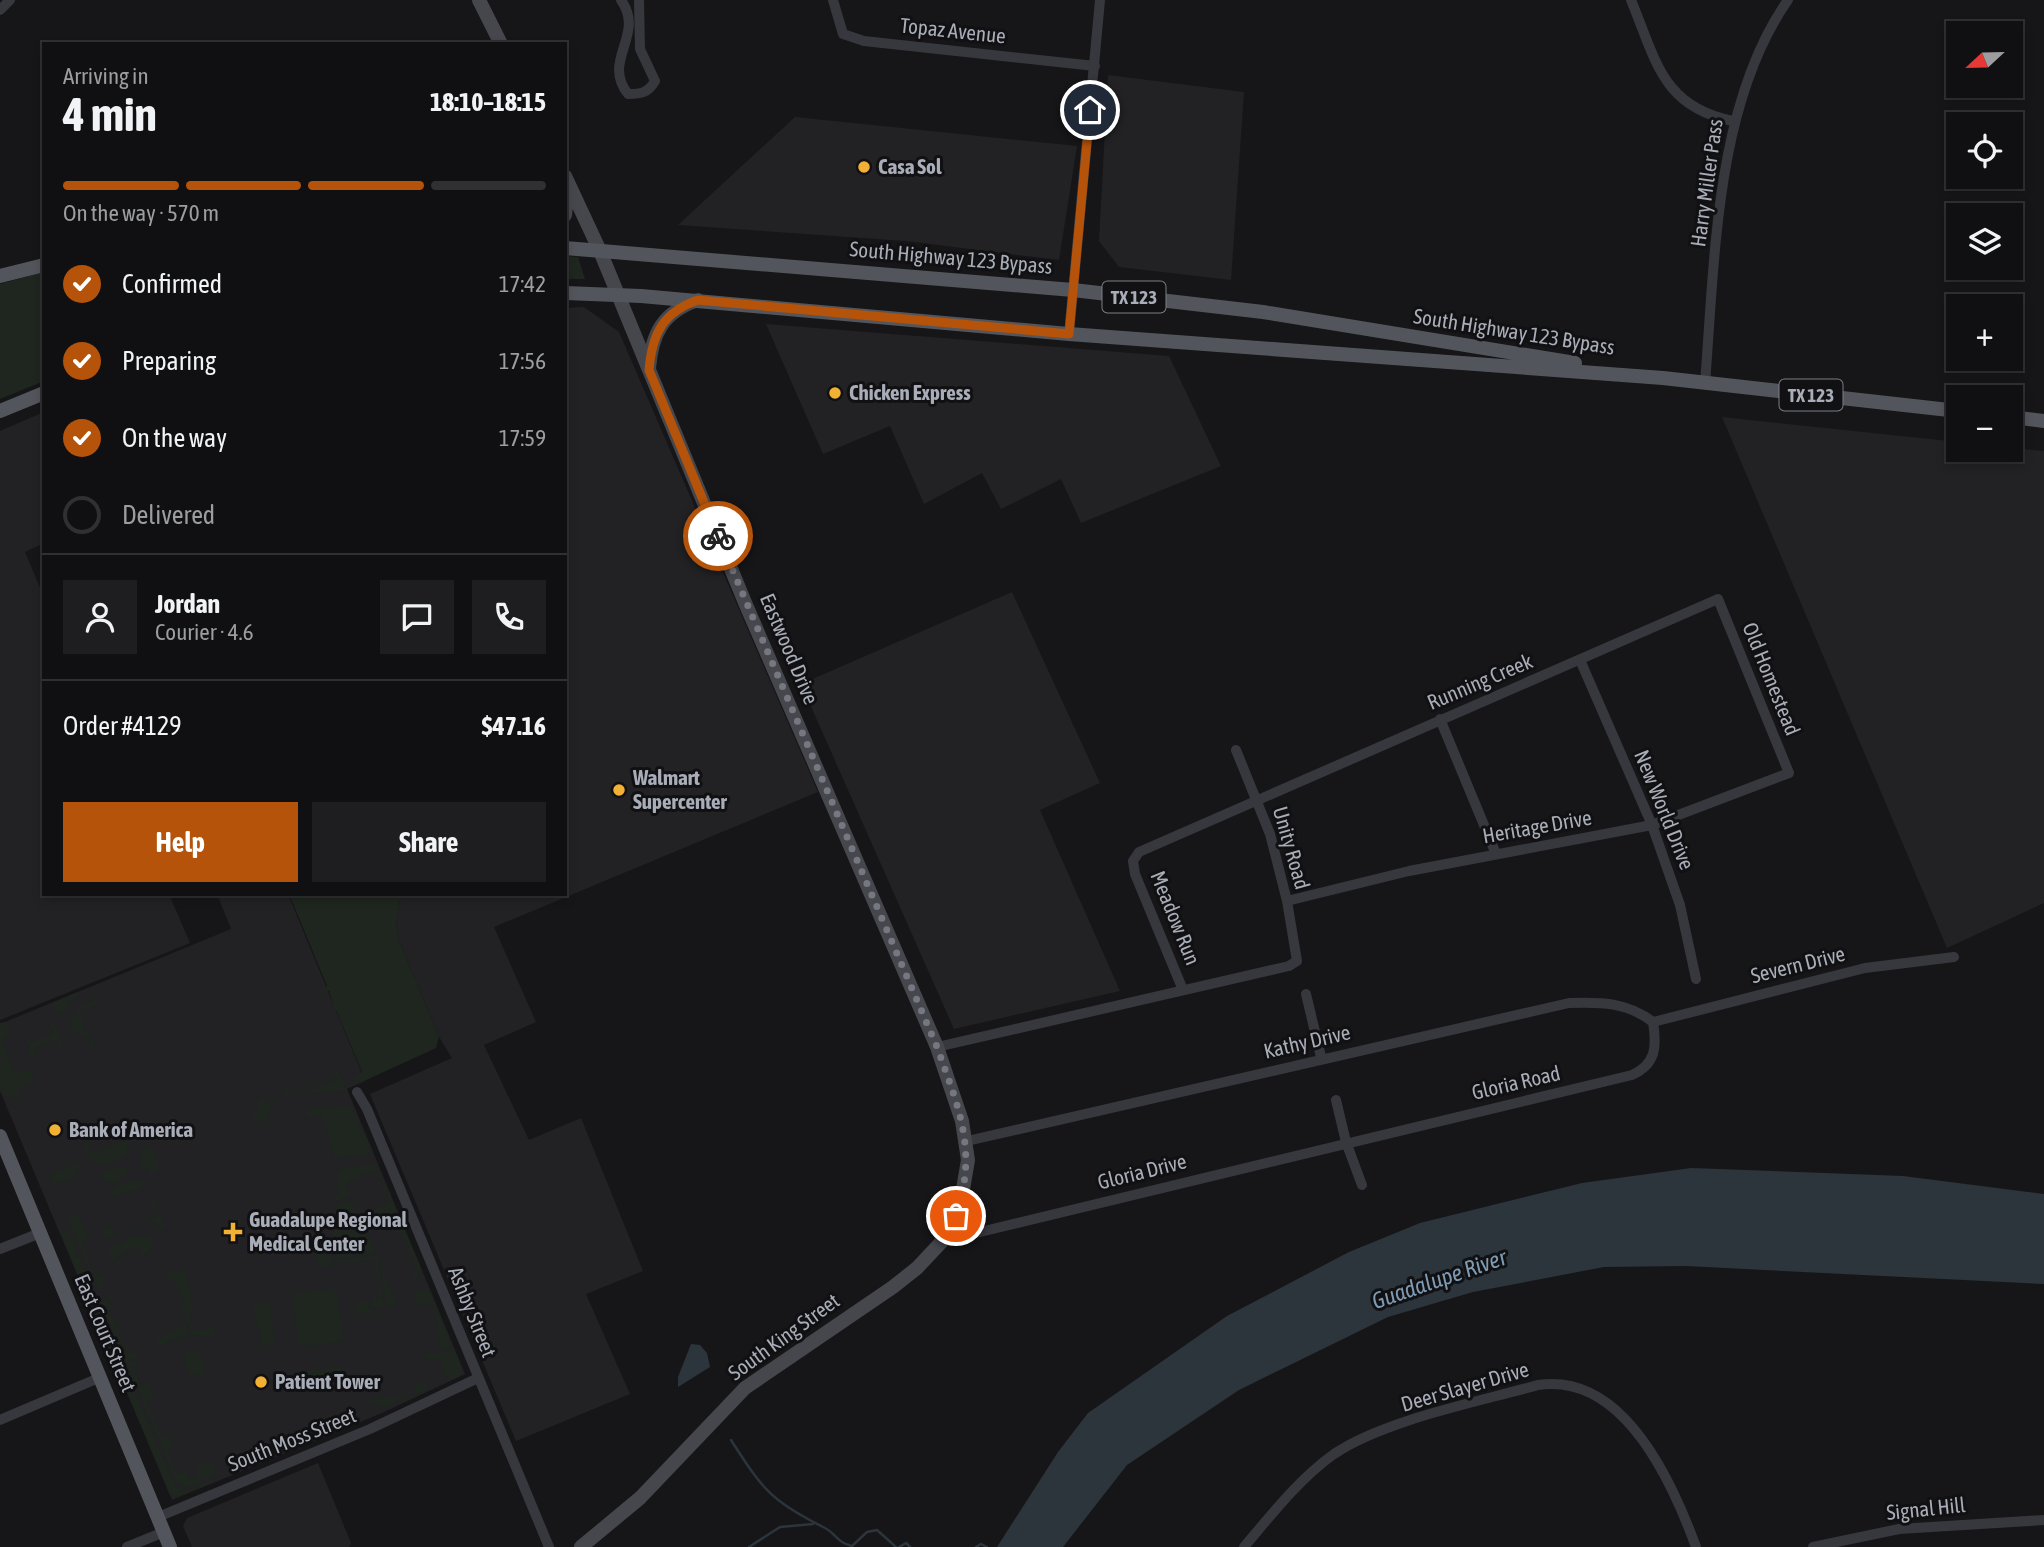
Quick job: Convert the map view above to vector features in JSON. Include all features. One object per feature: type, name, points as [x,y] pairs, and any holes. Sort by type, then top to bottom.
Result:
[{"type":"main road","points":[[479,0],[500,42]]},
{"type":"main road","name":"Eastwood Drive","points":[[567,180],[600,251],[937,1047],[967,1141]]},
{"type":"main road","name":"South Highway 123 Bypass","points":[[567,248],[1073,290],[1263,312],[1663,378]]},
{"type":"main road","points":[[0,276],[42,266]]},
{"type":"main road","name":"South Highway 123 Bypass","points":[[567,293],[698,300],[1069,334],[1663,378],[1946,410]]},
{"type":"main road","points":[[649,370],[652,342],[662,323],[676,309],[698,300]]},
{"type":"main road","points":[[0,411],[42,394]]},
{"type":"main road","points":[[2023,418],[2044,421]]},
{"type":"main road","name":"East Court Street","points":[[0,1136],[170,1547]]},
{"type":"main road","name":"South King Street","points":[[581,1547],[640,1498],[745,1388],[917,1268],[947,1236],[966,1179],[967,1141]]},
{"type":"street","points":[[0,10],[10,0]]},
{"type":"street","points":[[621,0],[634,26],[640,49],[655,81],[650,89],[640,94],[628,94],[620,84],[617,70],[634,26],[639,0]]},
{"type":"street","name":"Topaz Avenue","points":[[833,0],[843,34],[864,41],[1095,66]]},
{"type":"street","points":[[1069,334],[1100,0]]},
{"type":"street","points":[[1631,0],[1672,89],[1683,102],[1698,111],[1733,121]]},
{"type":"street","name":"Harry Miller Pass","points":[[1705,383],[1716,255],[1733,121],[1766,30],[1788,0]]},
{"type":"street","name":"Running Creek","points":[[1133,861],[1139,852],[1157,843],[1718,599]]},
{"type":"street","name":"Old Homestead","points":[[1718,599],[1789,773]]},
{"type":"street","name":"New World Drive","points":[[1580,660],[1652,825],[1679,905],[1696,979]]},
{"type":"street","points":[[1440,719],[1496,854]]},
{"type":"street","name":"Unity Road","points":[[1183,990],[1289,966],[1297,961],[1287,901],[1257,800],[1236,750]]},
{"type":"street","name":"Heritage Drive","points":[[1287,901],[1496,854],[1652,825],[1789,773]]},
{"type":"street","name":"Meadow Run","points":[[1133,861],[1135,874],[1183,990]]},
{"type":"street","name":"Severn Drive","points":[[1653,1022],[1865,968],[1954,957]]},
{"type":"street","points":[[937,1047],[1183,990]]},
{"type":"street","points":[[1306,994],[1321,1057]]},
{"type":"street","name":"Kathy Drive","points":[[967,1141],[1321,1057],[1569,1003],[1621,1004],[1638,1011],[1653,1022]]},
{"type":"street","name":"Gloria Road","points":[[1346,1142],[1632,1075],[1645,1069],[1653,1060],[1656,1042],[1653,1022]]},
{"type":"street","name":"Ashby Street","points":[[357,1092],[368,1109],[549,1547]]},
{"type":"street","points":[[1336,1100],[1346,1142],[1362,1185]]},
{"type":"street","name":"Gloria Drive","points":[[947,1236],[980,1232],[1346,1142]]},
{"type":"street","points":[[0,1249],[40,1233]]},
{"type":"street","points":[[0,1420],[101,1377]]},
{"type":"street","name":"South Moss Street","points":[[158,1517],[370,1429],[478,1378]]},
{"type":"street","name":"Deer Slayer Drive","points":[[1244,1547],[1299,1483],[1334,1455],[1369,1434],[1557,1382],[1590,1392],[1624,1420],[1658,1460],[1677,1497],[1696,1547]]},
{"type":"street","name":"Signal Hill","points":[[1813,1547],[1899,1530],[2044,1520]]},
{"type":"street","points":[[127,1547],[164,1532]]},
{"type":"shaded area","points":[[1108,75],[1244,92],[1231,280],[1119,267],[1099,241]]},
{"type":"shaded area","points":[[795,117],[1077,146],[1059,260],[906,241],[678,225]]},
{"type":"shaded area","points":[[567,256],[578,257],[585,279],[567,279]]},
{"type":"shaded area","points":[[42,273],[42,382],[0,399],[0,284]]},
{"type":"shaded area","points":[[584,307],[619,332],[818,792],[494,927],[536,1022],[484,1045],[529,1140],[581,1118],[643,1271],[586,1294],[630,1394],[516,1441],[370,1094],[452,1058],[439,1037],[398,938],[396,923],[401,896],[567,896],[567,308]]},
{"type":"shaded area","points":[[766,324],[1169,356],[1221,466],[1081,523],[1061,479],[1001,509],[982,473],[924,504],[890,426],[823,454]]},
{"type":"shaded area","points":[[42,413],[42,544],[25,552],[42,592],[42,896],[170,896],[190,943],[0,1020],[0,431]]},
{"type":"shaded area","points":[[1722,417],[1946,441],[1946,462],[2023,462],[2023,449],[2044,451],[2044,903],[1947,948]]},
{"type":"shaded area","points":[[1012,592],[1100,783],[1040,810],[1120,991],[954,1029],[801,684]]},
{"type":"shaded area","name":"Guadalupe Regional Medical Center","points":[[218,896],[289,896],[365,1081],[347,1089],[465,1374],[382,1413],[172,1500],[0,1091],[0,1024],[231,929]]},
{"type":"shaded area","points":[[290,896],[401,896],[396,923],[398,938],[439,1037],[436,1048],[362,1082],[355,1080],[354,1076],[362,1072],[336,1010],[327,1010],[334,1006],[329,991],[320,993],[327,986]]},
{"type":"shaded area","points":[[80,991],[63,1012],[56,1011],[52,1003]]},
{"type":"shaded area","points":[[97,999],[99,1004],[80,1012],[87,1035],[97,1043],[91,1045],[86,1037],[74,1033],[69,1023],[80,1007]]},
{"type":"shaded area","points":[[6,1022],[11,1033],[1,1039],[15,1072],[29,1069],[36,1081],[17,1089],[20,1097],[11,1098],[4,1095],[0,1087],[0,1060],[4,1060],[0,1056],[0,1023]]},
{"type":"shaded area","points":[[55,1024],[63,1046],[60,1048],[56,1040],[34,1049],[36,1058],[32,1058],[24,1037],[27,1035],[31,1043],[53,1033],[50,1025]]},
{"type":"shaded area","points":[[332,1066],[338,1070],[345,1085],[344,1090],[299,1094],[337,1079]]},
{"type":"shaded area","points":[[330,1067],[334,1077],[272,1102],[267,1121],[252,1123],[261,1096],[266,1103],[285,1095],[284,1086],[289,1093],[331,1076]]},
{"type":"shaded area","points":[[351,1106],[371,1151],[335,1159],[322,1115],[307,1118],[307,1113],[312,1108]]},
{"type":"shaded area","points":[[129,1139],[126,1155],[105,1165],[93,1163],[83,1143],[88,1143],[92,1153]]},
{"type":"shaded area","points":[[146,1147],[154,1151],[159,1169],[153,1174],[140,1164],[141,1150]]},
{"type":"shaded area","points":[[78,1162],[76,1176],[53,1186],[50,1174]]},
{"type":"shaded area","points":[[376,1164],[396,1208],[395,1214],[366,1228],[337,1226],[335,1206],[351,1199],[359,1216],[390,1203],[377,1170],[345,1184],[350,1195],[334,1202],[334,1196],[339,1195],[337,1170]]},
{"type":"shaded area","points":[[120,1166],[128,1169],[121,1179],[114,1182],[101,1180],[104,1172]]},
{"type":"shaded area","points":[[134,1180],[141,1181],[141,1188],[109,1198],[114,1189]]},
{"type":"shaded area","points":[[155,1196],[160,1200],[154,1202],[166,1227],[160,1230],[156,1223],[149,1222],[103,1240],[103,1231],[107,1227],[111,1226],[114,1234],[158,1215],[155,1207],[148,1208]]},
{"type":"shaded area","points":[[79,1214],[89,1238],[81,1242],[95,1276],[103,1273],[103,1286],[98,1289],[67,1219]]},
{"type":"shaded area","points":[[397,1227],[405,1230],[421,1268],[422,1273],[418,1278],[409,1275],[417,1271],[401,1232],[392,1234]]},
{"type":"shaded area","points":[[333,1229],[367,1230],[376,1253],[337,1258]]},
{"type":"shaded area","points":[[68,1230],[91,1290],[82,1285],[61,1233]]},
{"type":"shaded area","points":[[138,1234],[150,1237],[153,1244],[146,1255],[135,1247],[116,1257],[123,1264],[113,1262],[109,1255],[112,1246]]},
{"type":"shaded area","points":[[330,1240],[333,1265],[318,1267],[315,1242]]},
{"type":"shaded area","points":[[377,1255],[384,1307],[371,1307],[370,1301],[380,1299],[374,1259],[337,1264],[337,1261]]},
{"type":"shaded area","points":[[380,1264],[398,1305],[386,1307]]},
{"type":"shaded area","points":[[186,1269],[193,1312],[189,1312],[192,1331],[214,1328],[214,1337],[192,1335],[180,1306],[184,1303],[173,1278],[167,1280],[165,1277],[168,1272]]},
{"type":"shaded area","points":[[337,1288],[344,1341],[299,1347],[292,1294]]},
{"type":"shaded area","points":[[426,1288],[424,1292],[427,1289],[431,1294],[452,1348],[440,1350],[434,1305],[418,1307],[415,1296],[417,1291]]},
{"type":"shaded area","points":[[108,1297],[114,1299],[107,1304],[127,1353],[135,1350],[138,1357],[126,1361],[101,1303]]},
{"type":"shaded area","points":[[368,1301],[369,1309],[384,1312],[357,1315],[355,1303]]},
{"type":"shaded area","points":[[269,1302],[275,1345],[262,1347],[253,1304]]},
{"type":"shaded area","points":[[97,1303],[175,1486],[186,1491],[211,1480],[211,1483],[178,1497],[170,1495],[95,1315]]},
{"type":"shaded area","points":[[185,1325],[189,1335],[158,1347],[156,1340]]},
{"type":"shaded area","points":[[191,1350],[200,1354],[204,1363],[205,1370],[198,1376],[191,1374],[185,1366],[185,1354]]},
{"type":"shaded area","points":[[453,1351],[463,1371],[459,1377],[451,1380],[444,1373],[441,1358],[426,1360],[425,1355]]},
{"type":"shaded area","points":[[138,1359],[140,1363],[133,1367],[141,1385],[148,1383],[154,1398],[147,1402],[163,1439],[170,1437],[175,1448],[168,1452],[177,1474],[185,1471],[189,1479],[197,1476],[197,1467],[207,1462],[214,1466],[215,1475],[186,1488],[177,1484],[127,1364]]},
{"type":"shaded area","points":[[342,1366],[343,1378],[349,1377],[351,1391],[345,1396],[338,1379],[284,1386],[282,1371],[286,1374]]},
{"type":"shaded area","points":[[428,1384],[426,1390],[407,1399],[405,1397],[386,1407],[370,1404],[370,1399],[415,1395],[414,1385]]},
{"type":"shaded area","points":[[350,1406],[355,1407],[357,1416],[345,1425],[242,1468],[234,1464],[229,1468],[225,1457],[230,1453],[236,1453],[249,1463],[284,1448],[286,1445],[281,1440],[289,1436],[299,1442],[315,1433],[310,1427],[322,1422],[332,1429],[348,1419],[343,1415]]},
{"type":"shaded area","points":[[318,1463],[351,1543],[349,1547],[192,1547],[183,1526],[187,1518]]},
{"type":"water","name":"Guadalupe River","points":[[1691,1168],[1903,1176],[2044,1194],[2044,1284],[1686,1266],[1604,1267],[1473,1292],[1388,1317],[1239,1390],[1127,1465],[1063,1547],[997,1547],[1058,1452],[1088,1413],[1227,1316],[1349,1252],[1420,1223],[1582,1183]]},
{"type":"water","points":[[691,1344],[700,1345],[707,1353],[710,1367],[678,1387],[678,1377]]},
{"type":"waterway","points":[[731,1440],[761,1483],[792,1510],[825,1528],[847,1545],[852,1546],[867,1532],[877,1530],[896,1547]]},
{"type":"waterway","points":[[749,1547],[780,1527],[813,1524]]},
{"type":"waterway","points":[[899,1547],[906,1543],[910,1547]]},
{"type":"waterway","points":[[976,1547],[981,1544],[987,1547]]},
{"type":"way so far","points":[[718,536],[937,1047],[957,1102],[967,1141],[968,1160],[956,1216]]},
{"type":"place","name":"Casa Sol","points":[[864,167]]},
{"type":"place","name":"Chicken Express","points":[[835,393]]},
{"type":"place","name":"Walmart Supercenter","points":[[619,790]]},
{"type":"place","name":"Bank of America","points":[[55,1130]]},
{"type":"place","name":"Guadalupe Regional Medical Center","points":[[233,1232]]},
{"type":"place","name":"Patient Tower","points":[[261,1382]]},
{"type":"route","points":[[718,536],[649,370],[652,342],[667,316],[698,300],[1069,334],[1090,110]]}]
